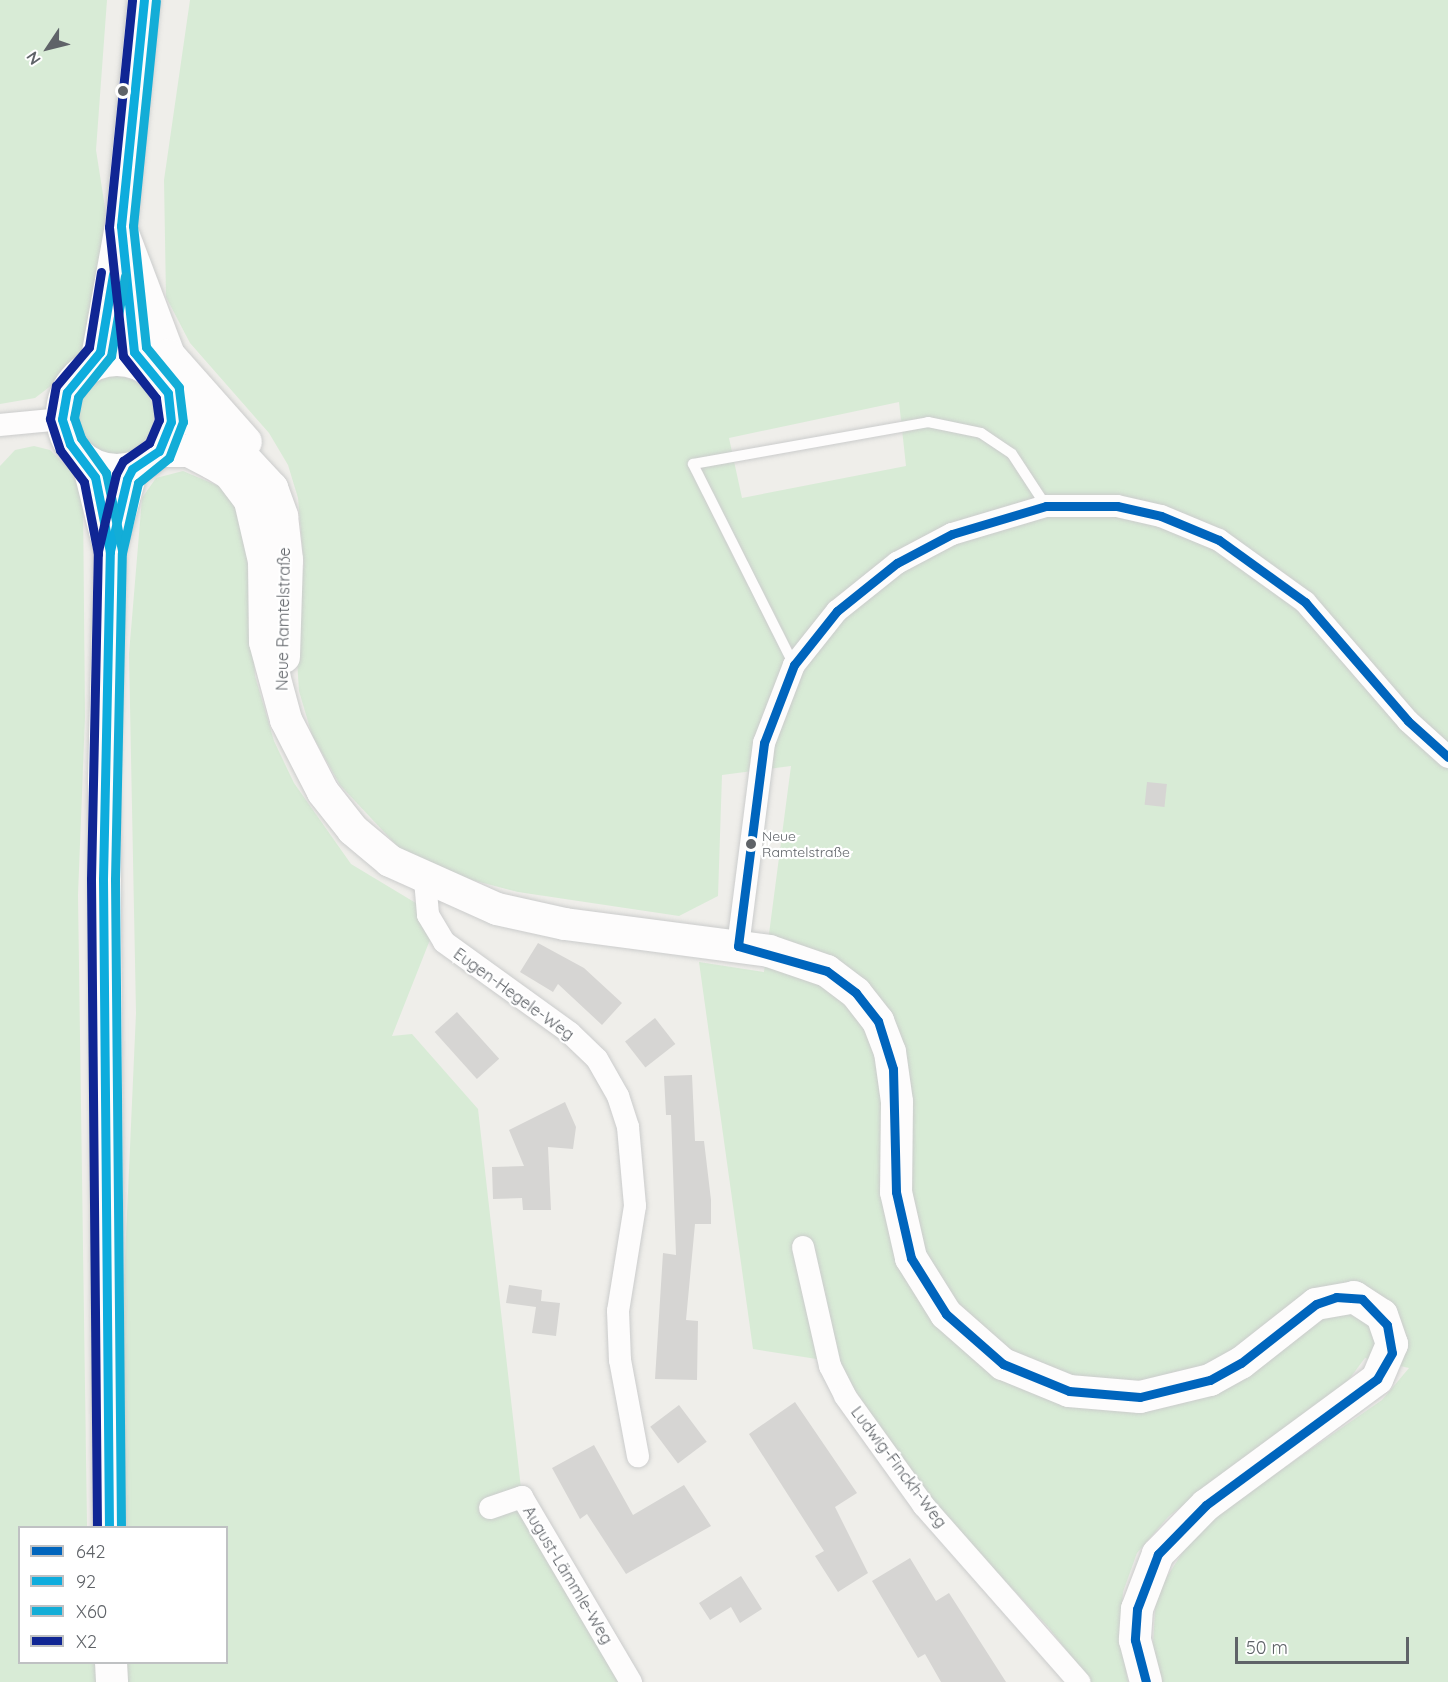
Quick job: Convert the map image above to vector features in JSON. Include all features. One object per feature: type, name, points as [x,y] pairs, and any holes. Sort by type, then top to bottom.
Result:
[{"type":"main road","points":[[96,363],[121,226],[144,0]]},
{"type":"main road","points":[[121,226],[130,324],[141,365]]},
{"type":"main road","points":[[121,226],[170,355],[236,425],[253,463]]},
{"type":"main road","points":[[119,359],[141,365],[161,382],[171,407],[169,430],[159,451],[132,469],[109,471],[88,463],[70,444],[62,418],[74,380],[96,363],[119,359]]},
{"type":"main road","name":"Neue Ramtelstraße","points":[[171,407],[253,463],[272,488],[282,516],[287,560],[281,702]]},
{"type":"main road","name":"Neue Ramtelstraße","points":[[159,451],[189,451],[212,463],[230,474],[250,501],[264,561],[265,642],[281,702],[298,751],[337,811],[383,855],[425,880],[497,909],[565,924],[738,946],[827,971],[856,993],[878,1021],[893,1069],[896,1192],[911,1258],[946,1314],[1003,1364],[1069,1391],[1140,1397],[1210,1380],[1241,1364],[1316,1304],[1336,1297],[1362,1299],[1388,1325],[1392,1353],[1377,1379],[1206,1505],[1158,1554],[1137,1609],[1135,1640],[1146,1682]]},
{"type":"main road","points":[[88,463],[110,551]]},
{"type":"main road","points":[[109,1526],[103,879],[110,551],[132,469]]},
{"type":"main road","points":[[111,1664],[111,1682]]},
{"type":"street","points":[[0,424],[62,418]]},
{"type":"street","points":[[738,946],[764,743],[794,665],[837,611],[897,563],[952,534],[1046,506],[1117,506],[1161,516],[1219,540],[1305,602],[1408,721],[1448,757]]},
{"type":"street","name":"Eugen-Hegele-Weg","points":[[425,880],[428,915],[444,942],[570,1033],[597,1059],[618,1096],[628,1127],[635,1206],[618,1311],[620,1360],[638,1456]]},
{"type":"street","name":"Ludwig-Finckh-Weg","points":[[803,1247],[830,1366],[845,1396],[924,1506],[1078,1682]]},
{"type":"street","name":"August-Lämmle-Weg","points":[[490,1508],[522,1497],[631,1682]]},
{"type":"lane","points":[[794,665],[693,464],[928,422],[981,433],[1012,454],[1046,506]]},
{"type":"green space","points":[[0,0],[107,0],[96,150],[106,214],[95,322],[89,346],[52,385],[35,398],[0,404]]},
{"type":"green space","points":[[190,0],[1448,0],[1448,1682],[1162,1682],[1153,1645],[1156,1594],[1186,1547],[1220,1512],[1382,1400],[1409,1368],[1365,1358],[1344,1386],[1169,1516],[1137,1553],[1123,1592],[1120,1633],[1128,1682],[1091,1682],[1049,1628],[927,1497],[836,1362],[753,1349],[699,962],[764,972],[791,766],[722,775],[718,896],[679,916],[518,892],[453,875],[400,849],[340,785],[312,735],[299,691],[294,613],[304,566],[298,498],[288,465],[269,433],[190,343],[166,297],[164,180]],"holes":[[[899,402],[906,466],[742,498],[729,438]]]},
{"type":"green space","points":[[115,376],[130,379],[143,387],[151,400],[154,415],[151,430],[143,443],[130,451],[115,454],[100,451],[87,443],[79,430],[76,415],[79,400],[87,387],[100,379]]},
{"type":"green space","points":[[34,446],[50,450],[71,471],[83,498],[85,717],[78,895],[87,1526],[18,1526],[18,1664],[97,1664],[97,1682],[0,1682],[0,466],[15,450]]},
{"type":"green space","points":[[183,471],[221,487],[240,515],[246,542],[255,676],[274,741],[294,783],[351,864],[439,917],[392,1036],[412,1034],[478,1109],[522,1497],[631,1682],[116,1682],[114,1664],[228,1664],[228,1526],[113,1526],[136,1013],[129,654],[142,498],[156,478]]},
{"type":"building","points":[[1147,782],[1167,784],[1164,807],[1145,805]]},
{"type":"building","points":[[538,943],[584,968],[622,1003],[602,1025],[558,984],[553,992],[520,972]]},
{"type":"building","points":[[457,1012],[499,1059],[477,1079],[435,1032]]},
{"type":"building","points":[[655,1018],[675,1044],[645,1067],[625,1041]]},
{"type":"building","points":[[692,1075],[695,1141],[704,1141],[711,1200],[711,1224],[695,1224],[686,1320],[698,1321],[697,1380],[655,1379],[663,1253],[676,1255],[671,1115],[666,1115],[664,1076]]},
{"type":"building","points":[[565,1102],[576,1127],[573,1149],[548,1147],[551,1210],[523,1210],[522,1198],[493,1199],[492,1167],[524,1166],[509,1130]]},
{"type":"building","points":[[509,1285],[542,1290],[541,1301],[560,1303],[556,1336],[532,1333],[536,1307],[506,1303]]},
{"type":"building","points":[[795,1402],[857,1493],[835,1507],[868,1573],[838,1592],[815,1556],[824,1551],[749,1434]]},
{"type":"building","points":[[679,1405],[707,1442],[678,1463],[650,1427]]},
{"type":"building","points":[[594,1445],[633,1515],[684,1485],[711,1526],[626,1574],[587,1514],[580,1519],[552,1468]]},
{"type":"building","points":[[910,1558],[936,1601],[949,1593],[1006,1682],[941,1682],[925,1654],[918,1658],[872,1581]]},
{"type":"building","points":[[741,1576],[762,1609],[740,1623],[731,1607],[710,1620],[699,1603]]},
{"type":"transit line","name":"X2","points":[[97,1526],[91,879],[98,551],[116,474],[123,461],[149,443],[159,420],[156,398],[123,356],[109,227],[132,0]]},
{"type":"transit line","name":"92","points":[[109,1526],[103,879],[110,551],[127,479],[132,469],[159,451],[171,422],[168,393],[134,352],[121,226],[144,0]]},
{"type":"transit line","name":"X60","points":[[121,1526],[115,879],[122,553],[138,483],[169,458],[183,422],[179,387],[146,347],[133,226],[156,1]]},
{"type":"transit line","name":"X2","points":[[98,554],[84,482],[60,450],[50,419],[56,386],[89,347],[101,272]]},
{"type":"transit line","name":"92","points":[[110,552],[95,477],[70,444],[62,419],[67,392],[100,352],[113,274]]},
{"type":"transit line","name":"X60","points":[[122,550],[106,473],[81,438],[74,418],[78,397],[111,356],[125,276]]},
{"type":"transit line","name":"642","points":[[738,946],[764,743],[794,665],[837,611],[897,563],[952,534],[1046,506],[1117,506],[1161,516],[1219,540],[1305,602],[1408,721],[1448,757]]},
{"type":"transit line","name":"642","points":[[738,946],[827,971],[856,993],[878,1021],[893,1069],[896,1192],[911,1258],[946,1314],[1003,1364],[1069,1391],[1140,1397],[1210,1380],[1241,1363],[1316,1304],[1336,1297],[1362,1299],[1387,1325],[1392,1353],[1377,1379],[1206,1505],[1158,1554],[1137,1609],[1135,1640],[1146,1682]]},
{"type":"place","name":"Neue Ramtelstraße","points":[[751,844]]}]
